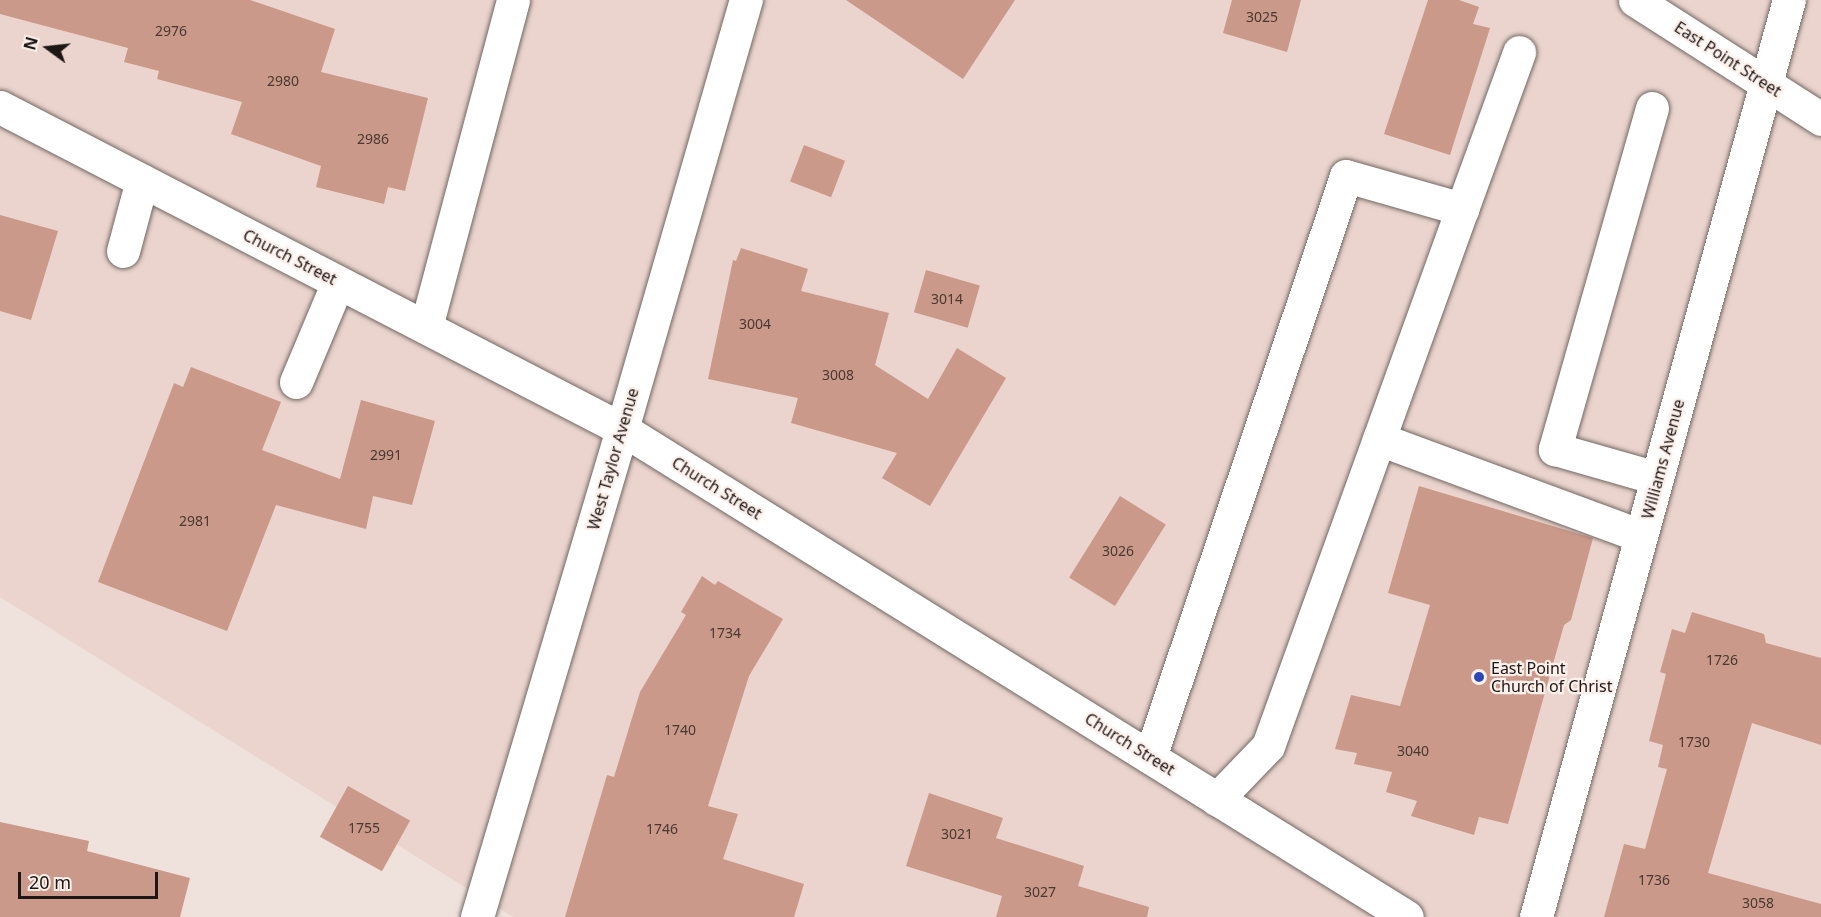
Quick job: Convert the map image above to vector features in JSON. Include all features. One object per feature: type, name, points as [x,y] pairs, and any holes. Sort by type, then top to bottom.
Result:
[{"type":"street","points":[[426,327],[513,0]]},
{"type":"street","name":"West Taylor Avenue","points":[[477,917],[746,0]]},
{"type":"street","name":"East Point Street","points":[[1635,0],[1821,118]]},
{"type":"street","name":"Williams Avenue","points":[[1536,917],[1789,0]]},
{"type":"street","points":[[1217,799],[1269,746],[1519,52]]},
{"type":"street","name":"Church Street","points":[[0,107],[622,429],[1407,917]]},
{"type":"street","points":[[1652,108],[1555,449],[1657,478]]},
{"type":"street","points":[[1150,757],[1346,176],[1462,209]]},
{"type":"street","points":[[123,251],[142,180]]},
{"type":"street","points":[[296,382],[338,282]]},
{"type":"street","points":[[1379,439],[1641,536]]},
{"type":"shaded area","points":[[0,0],[1821,0],[1821,917],[513,917],[0,597]]},
{"type":"building","points":[[0,0],[250,0],[335,29],[321,72],[428,98],[405,191],[388,187],[384,204],[316,187],[321,166],[231,134],[242,102],[157,79],[159,71],[124,62],[128,48],[0,14]]},
{"type":"building","points":[[846,0],[1015,0],[963,79]]},
{"type":"building","points":[[1232,0],[1301,0],[1287,52],[1223,33]]},
{"type":"building","points":[[1428,0],[1459,0],[1479,7],[1473,24],[1490,28],[1450,155],[1384,134]]},
{"type":"building","points":[[804,145],[845,161],[831,197],[790,181]]},
{"type":"building","points":[[0,215],[58,231],[31,320],[0,311]]},
{"type":"building","points":[[741,248],[808,269],[801,291],[889,313],[875,365],[928,399],[957,348],[1006,378],[930,506],[882,478],[897,453],[791,423],[798,398],[708,379],[733,260],[736,261]]},
{"type":"building","points":[[926,270],[980,285],[968,328],[914,312]]},
{"type":"building","points":[[191,367],[281,402],[262,450],[340,479],[361,400],[435,421],[412,505],[373,496],[366,529],[276,505],[227,631],[98,582],[174,383],[183,387]]},
{"type":"building","name":"East Point Church of Christ","points":[[1419,486],[1593,538],[1571,620],[1564,625],[1508,824],[1479,817],[1474,835],[1411,816],[1417,801],[1386,792],[1392,772],[1354,764],[1357,753],[1335,749],[1351,695],[1400,706],[1430,605],[1388,593]]},
{"type":"building","points":[[1120,496],[1166,525],[1115,606],[1069,577]]},
{"type":"building","points":[[702,576],[715,585],[718,581],[783,619],[749,676],[708,806],[738,814],[723,859],[804,884],[794,917],[565,917],[607,775],[614,777],[640,692],[686,615],[681,612]]},
{"type":"building","points":[[1692,612],[1764,634],[1766,643],[1821,658],[1821,745],[1752,723],[1708,873],[1821,904],[1821,917],[1604,917],[1624,844],[1645,849],[1667,769],[1658,767],[1663,745],[1649,741],[1666,674],[1660,672],[1672,629],[1685,633]]},
{"type":"building","points":[[348,786],[410,820],[382,871],[320,837]]},
{"type":"building","points":[[929,793],[1003,818],[996,838],[1084,866],[1078,886],[1149,907],[1147,917],[996,917],[1002,896],[906,866]]},
{"type":"building","points":[[0,822],[89,841],[87,851],[190,878],[180,917],[0,917]]},
{"type":"place","name":"East Point Church of Christ","points":[[1479,677]]}]
